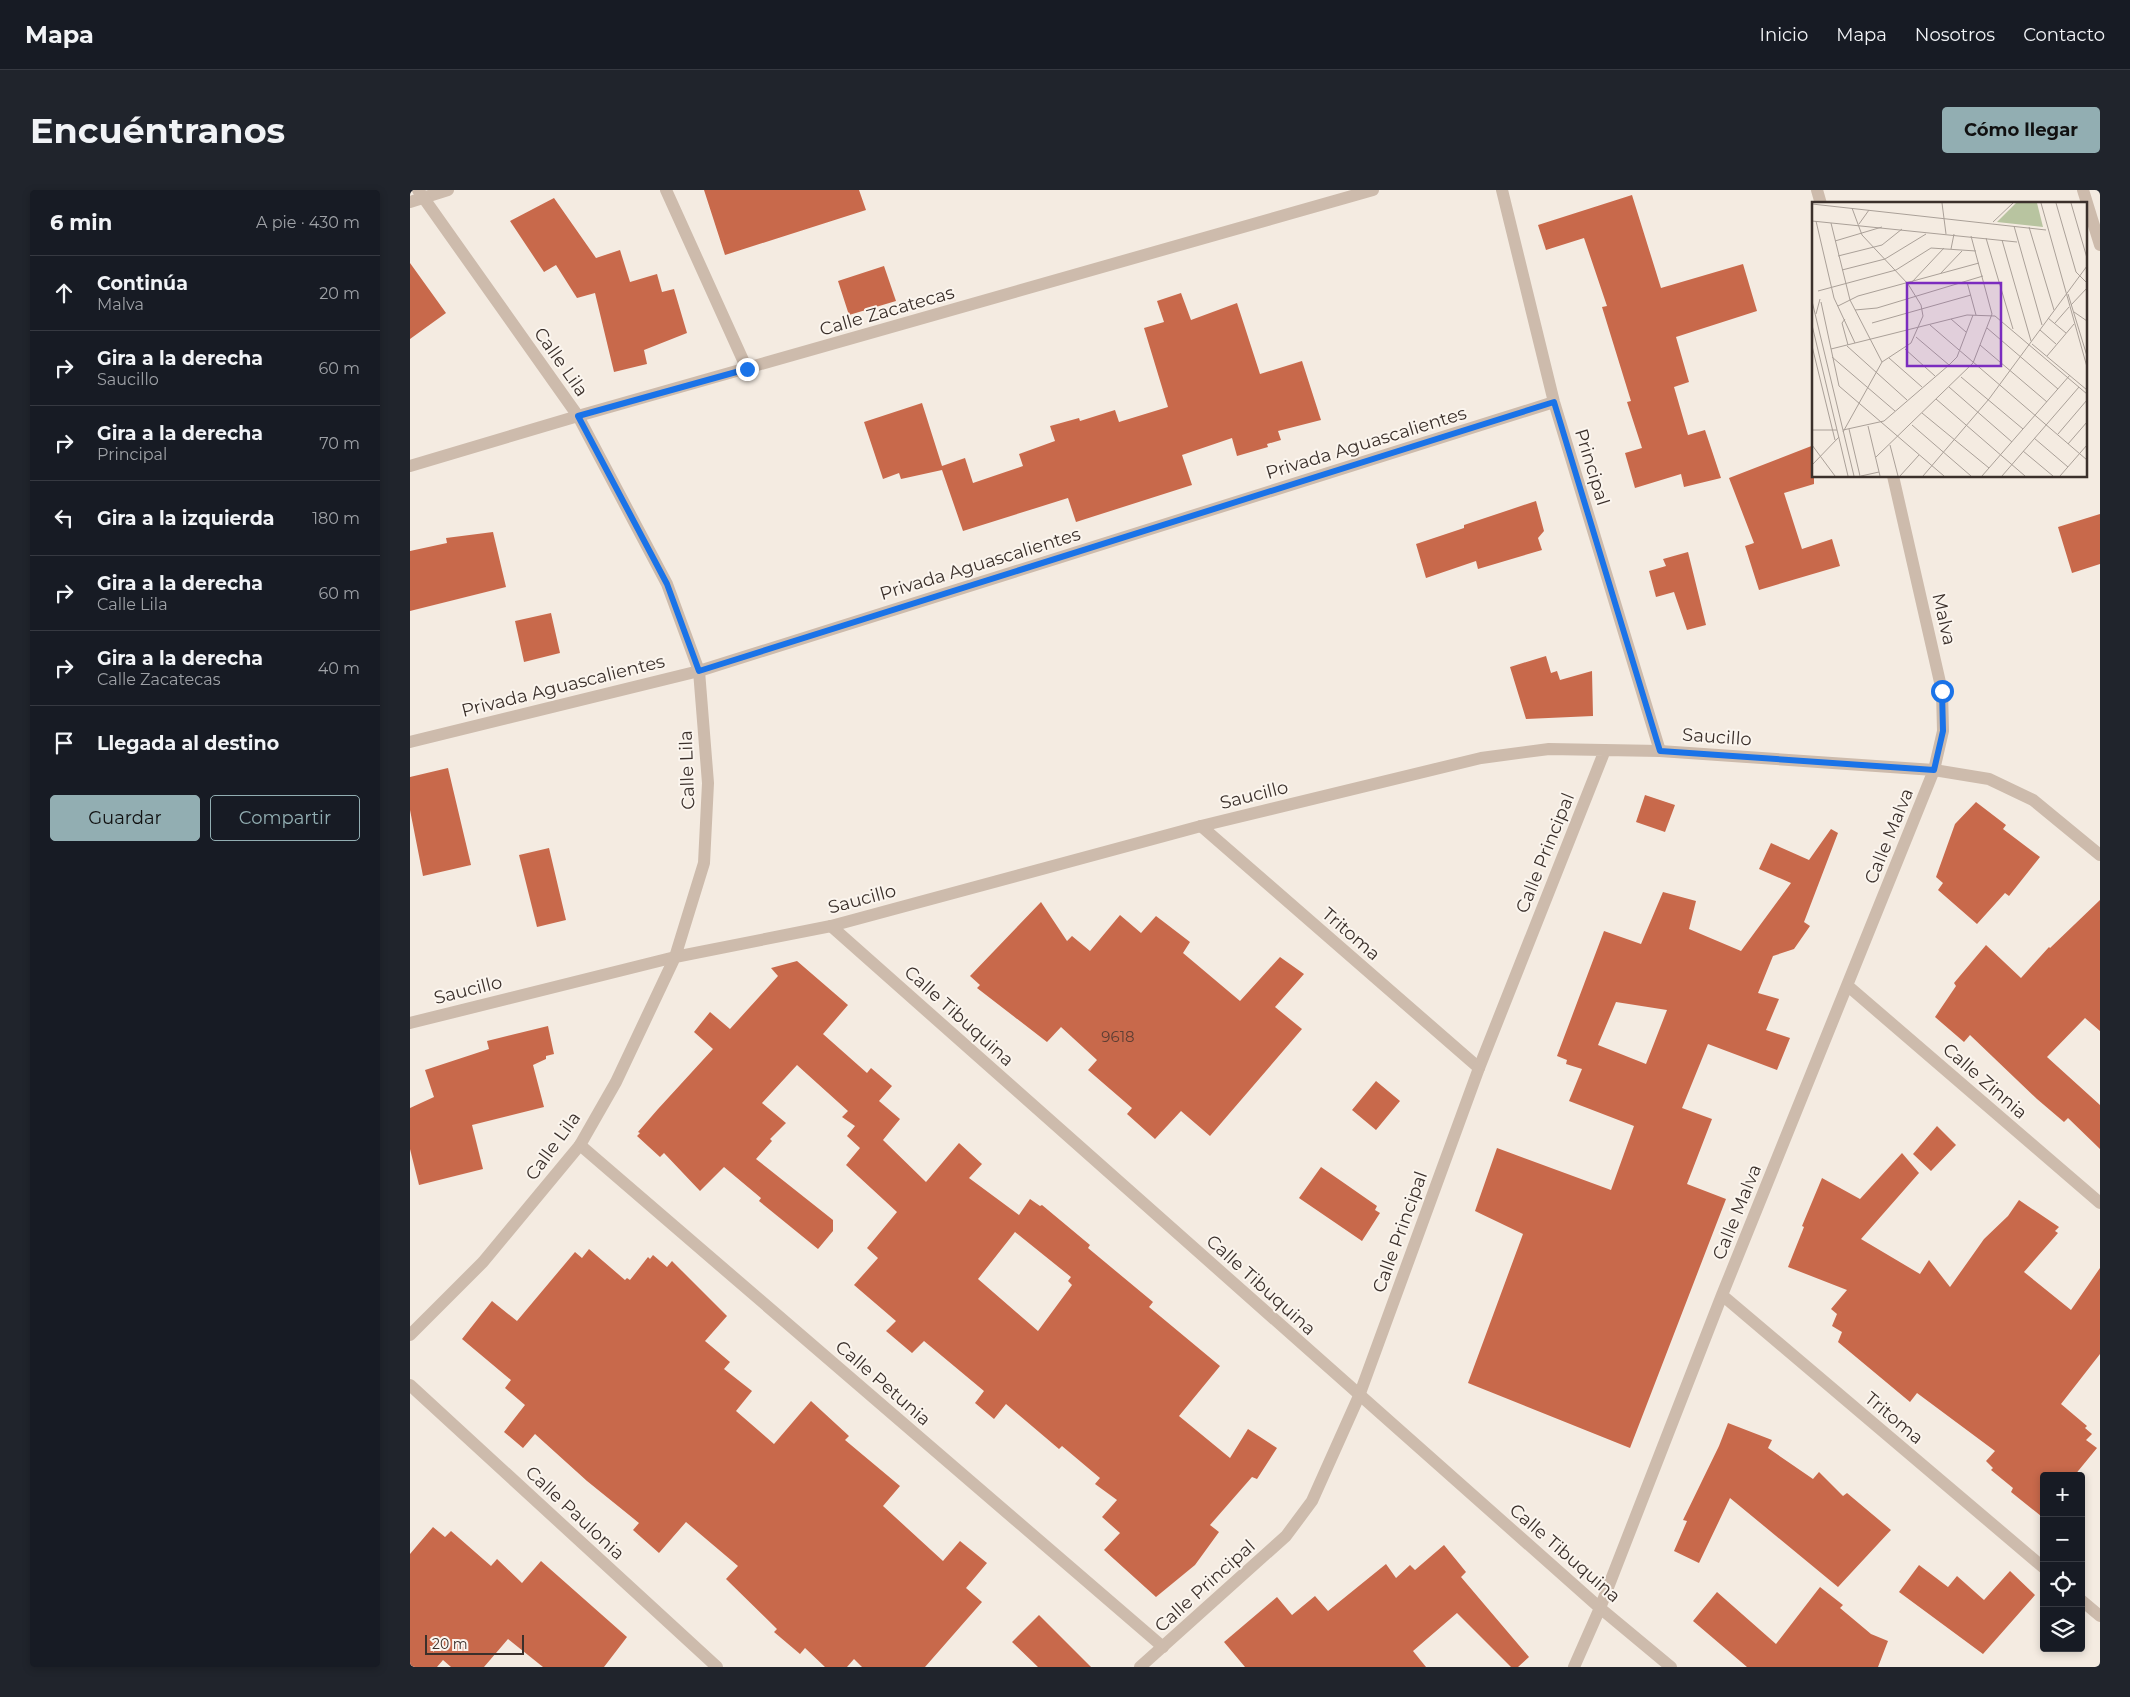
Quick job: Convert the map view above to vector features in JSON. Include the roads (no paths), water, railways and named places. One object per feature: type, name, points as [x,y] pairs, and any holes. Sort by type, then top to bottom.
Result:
[{"type":"street","points":[[410,202],[421,194],[448,190]]},
{"type":"street","points":[[666,190],[747,369]]},
{"type":"street","name":"Calle Zacatecas","points":[[410,466],[578,416],[1374,190]]},
{"type":"street","name":"Principal","points":[[1502,190],[1554,402],[1660,751]]},
{"type":"street","points":[[2083,190],[2087,202]]},
{"type":"street","name":"Calle Lila","points":[[410,1336],[484,1262],[580,1145],[616,1082],[675,957],[704,863],[708,783],[699,671],[667,584],[578,416],[421,194]]},
{"type":"street","points":[[2088,206],[2100,245]]},
{"type":"street","name":"Privada Aguascalientes","points":[[410,742],[699,671],[1554,402]]},
{"type":"street","name":"Malva","points":[[1893,478],[1942,691],[1943,731],[1934,770]]},
{"type":"street","name":"Saucillo","points":[[410,1023],[675,957],[831,926],[1201,826],[1481,758],[1549,749],[1660,751],[1934,770],[1990,779],[2033,800],[2100,854]]},
{"type":"street","name":"Calle Principal","points":[[1140,1667],[1286,1536],[1312,1501],[1360,1396],[1478,1068],[1604,750]]},
{"type":"street","name":"Calle Malva","points":[[1574,1667],[1600,1608],[1722,1295],[1934,770]]},
{"type":"street","name":"Tritoma","points":[[1201,826],[1478,1068]]},
{"type":"street","name":"Calle Tibuquina","points":[[831,926],[1600,1608],[1672,1667]]},
{"type":"street","name":"Calle Zinnia","points":[[1848,986],[2100,1203]]},
{"type":"street","name":"Calle Petunia","points":[[580,1145],[1163,1647]]},
{"type":"street","name":"Tritoma","points":[[1722,1295],[2040,1565]]},
{"type":"street","name":"Calle Paulonia","points":[[410,1385],[717,1667]]},
{"type":"street","points":[[2085,1603],[2100,1616]]}]
